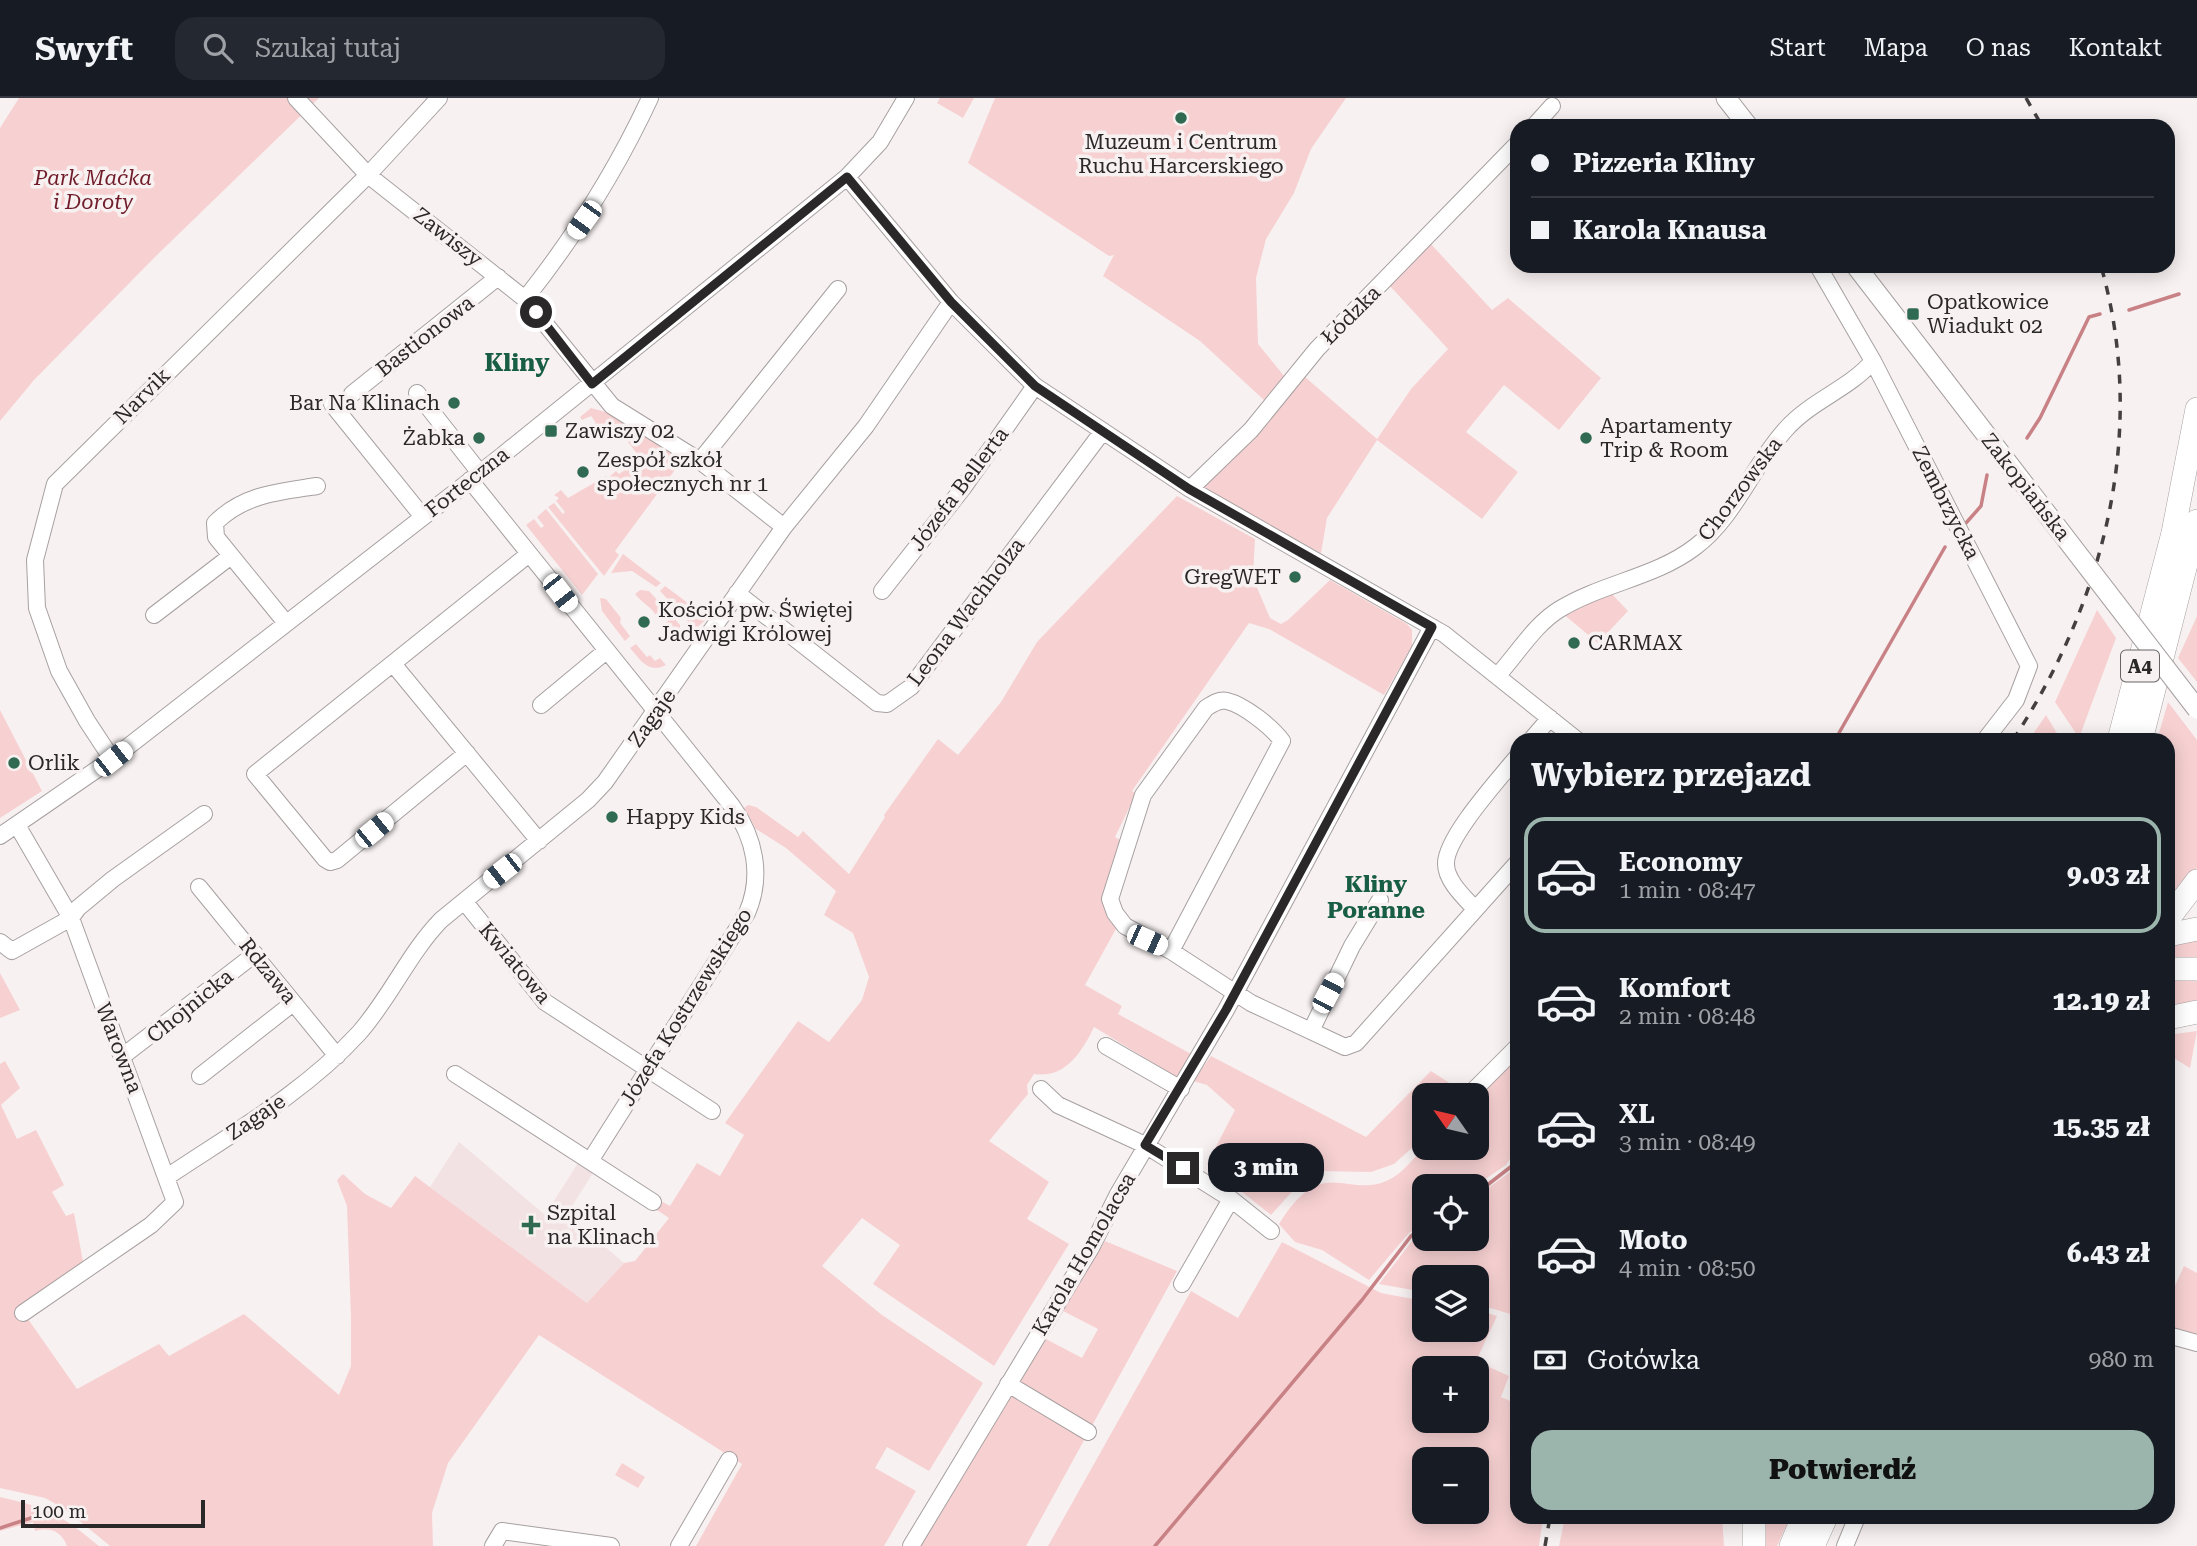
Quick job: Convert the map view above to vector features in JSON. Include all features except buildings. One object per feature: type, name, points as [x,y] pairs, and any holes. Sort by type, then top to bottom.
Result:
[{"type":"highway","name":"A4","points":[[2121,733],[2173,533],[2197,409]]},
{"type":"highway","name":"A4","points":[[2143,733],[2171,632],[2197,522]]},
{"type":"highway","points":[[2171,632],[2197,605]]},
{"type":"highway","points":[[2175,910],[2197,881]]},
{"type":"highway","points":[[2175,934],[2197,929]]},
{"type":"highway","points":[[2175,969],[2197,969]]},
{"type":"highway","points":[[2175,1017],[2197,1012]]},
{"type":"highway","points":[[1754,1524],[1754,1546]]},
{"type":"highway","points":[[1791,1546],[1800,1524]]},
{"type":"highway","points":[[1814,1546],[1823,1524]]},
{"type":"main road","points":[[1727,98],[1743,119]]},
{"type":"main road","name":"Zakopiańska","points":[[1861,273],[2197,709]]},
{"type":"street","name":"Zawiszy","points":[[296,98],[368,175],[525,299],[612,406],[700,461],[784,527]]},
{"type":"street","name":"Narvik","points":[[113,759],[87,721],[59,671],[37,608],[36,560],[55,484],[368,175],[439,98]]},
{"type":"street","points":[[525,299],[584,220],[612,175],[650,98]]},
{"type":"street","name":"Forteczna","points":[[0,836],[113,759],[592,384],[847,177],[880,142],[906,98]]},
{"type":"street","points":[[1540,119],[1552,106]]},
{"type":"street","name":"Łódzka","points":[[1189,489],[1251,430],[1317,349],[1510,151]]},
{"type":"street","points":[[847,177],[951,302],[1035,386],[1189,489],[1432,627],[1499,675],[1568,733]]},
{"type":"street","name":"Zembrzycka","points":[[1822,273],[1873,361],[2029,666],[2016,699],[1990,733]]},
{"type":"street","name":"Bastionowa","points":[[352,394],[498,277]]},
{"type":"street","points":[[700,461],[838,289]]},
{"type":"street","name":"Zagaje","points":[[167,1177],[310,1079],[337,1056],[380,1006],[431,931],[597,792],[784,527],[866,426],[951,302]]},
{"type":"street","name":"Chorzowska","points":[[1499,675],[1558,610],[1609,586],[1655,569],[1697,546],[1728,512],[1759,462],[1787,427],[1807,408],[1862,374],[1873,361]]},
{"type":"street","name":"Józefa Bellerta","points":[[882,591],[962,488],[1035,386]]},
{"type":"street","name":"Józefa Kostrzewskiego","points":[[417,393],[529,554],[736,812],[747,832],[755,858],[757,879],[754,897],[747,913],[590,1161]]},
{"type":"street","points":[[332,404],[423,517]]},
{"type":"street","name":"Leona Wachholza","points":[[737,593],[877,703],[887,704],[911,687],[1103,431]]},
{"type":"street","points":[[286,624],[216,537],[215,523],[230,508],[254,497],[317,486]]},
{"type":"street","points":[[467,753],[337,860],[330,862],[255,774],[529,554]]},
{"type":"street","points":[[154,615],[231,556]]},
{"type":"street","name":"Karola Homolacsa","points":[[911,1546],[1108,1218],[1145,1145],[1181,1089],[1235,994],[1432,627]]},
{"type":"street","points":[[541,705],[606,651]]},
{"type":"street","points":[[394,665],[539,841]]},
{"type":"street","points":[[1171,951],[1282,741],[1273,728],[1226,701],[1216,701],[1206,708],[1143,794],[1110,899],[1115,913],[1125,926],[1171,951],[1235,994],[1345,1047],[1356,1043],[1510,871]]},
{"type":"street","points":[[1537,733],[1550,718]]},
{"type":"street","points":[[1475,909],[1449,875],[1446,864],[1449,851],[1464,824],[1510,766]]},
{"type":"street","points":[[0,942],[12,951],[71,918],[78,908],[113,879],[204,814]]},
{"type":"street","name":"Warowna","points":[[17,825],[71,918],[174,1197],[172,1206],[98,1263],[23,1313]]},
{"type":"street","name":"Rdzawa","points":[[199,887],[337,1056]]},
{"type":"street","points":[[1311,1031],[1352,946],[1380,900]]},
{"type":"street","name":"Kwiatowa","points":[[464,901],[545,1002],[712,1111]]},
{"type":"street","name":"Chojnicka","points":[[123,1056],[255,954]]},
{"type":"street","points":[[200,1076],[293,1003]]},
{"type":"street","points":[[1106,1046],[1181,1089]]},
{"type":"street","points":[[1481,1083],[1510,1054]]},
{"type":"street","points":[[455,1074],[653,1202]]},
{"type":"street","points":[[1041,1089],[1058,1104],[1145,1145],[1231,1199],[1271,1231]]},
{"type":"street","points":[[1182,1284],[1231,1199]]},
{"type":"street","points":[[2175,1337],[2197,1343]]},
{"type":"street","points":[[1008,1384],[1088,1432]]},
{"type":"street","points":[[679,1546],[729,1460]]},
{"type":"street","points":[[1845,1546],[1854,1524]]},
{"type":"street","points":[[493,1546],[502,1531],[611,1546]]},
{"type":"shaded area","name":"Szpital na Klinach","points":[[459,1142],[545,1215],[578,1163],[593,1173],[567,1214],[624,1263],[587,1303],[430,1187]]},
{"type":"green space","name":"Park Maćka i Doroty","points":[[19,98],[319,98],[155,257],[34,380],[0,421],[0,128]]},
{"type":"green space","points":[[940,98],[974,98],[963,118],[937,103]]},
{"type":"green space","points":[[995,98],[1346,98],[1311,149],[1294,193],[1266,239],[1256,278],[1258,344],[1285,377],[1264,400],[1200,341],[1103,276],[1114,255],[1109,256],[968,163]]},
{"type":"green space","points":[[1430,243],[1492,310],[1508,298],[1601,378],[1559,430],[1504,385],[1466,432],[1518,472],[1482,519],[1377,440],[1327,518],[1321,553],[1198,486],[1231,457],[1305,377],[1377,439],[1411,389],[1448,349],[1389,285]]},
{"type":"green space","points":[[591,408],[609,413],[683,459],[615,551],[619,555],[604,576],[548,507],[554,503],[563,514],[565,512],[556,501],[559,498],[554,495],[561,490],[568,498],[606,476],[608,478],[616,471],[619,474],[641,459],[612,421],[592,434],[587,428],[596,423],[591,416],[582,420],[580,417]]},
{"type":"green space","points":[[1177,496],[1255,539],[1253,578],[1270,618],[1281,624],[1288,620],[1330,580],[1407,624],[1412,630],[1412,646],[1384,695],[1269,629],[1249,623],[1132,791],[1136,794],[1115,837],[1124,842],[1114,865],[1117,927],[1085,985],[1122,1006],[1118,1014],[1193,1055],[1178,1078],[1094,1027],[1071,1062],[1055,1072],[1034,1074],[1027,1085],[1028,1094],[989,1141],[1049,1182],[1027,1219],[1069,1244],[994,1366],[873,1284],[900,1245],[862,1218],[822,1266],[882,1315],[983,1383],[929,1471],[887,1447],[875,1468],[916,1491],[884,1546],[696,1546],[742,1464],[539,1335],[448,1463],[432,1513],[433,1546],[110,1546],[65,1509],[45,1498],[0,1488],[0,1064],[5,1061],[20,1088],[1,1105],[17,1139],[36,1130],[64,1185],[52,1192],[66,1216],[74,1213],[84,1267],[21,1309],[77,1389],[159,1344],[169,1356],[244,1314],[339,1395],[351,1366],[347,1206],[337,1180],[343,1174],[365,1194],[391,1208],[415,1176],[587,1303],[624,1263],[635,1261],[669,1218],[654,1208],[659,1200],[670,1206],[697,1163],[720,1176],[744,1135],[725,1123],[798,1021],[829,1042],[862,1000],[869,977],[853,933],[824,915],[836,891],[786,848],[756,829],[744,808],[748,805],[756,807],[798,837],[803,831],[849,874],[884,815],[938,739],[958,755],[1001,702],[1037,642]]},
{"type":"green space","points":[[546,509],[598,574],[582,595],[526,525],[534,519],[541,528],[544,526],[537,517]]},
{"type":"green space","points":[[623,554],[661,583],[656,587],[632,571],[611,573]]},
{"type":"green space","points":[[665,586],[708,618],[695,629],[660,591]]},
{"type":"green space","points":[[640,590],[649,591],[680,625],[680,632],[672,635],[664,624],[669,620],[662,611],[656,615],[635,594]]},
{"type":"green space","points":[[1612,594],[1628,611],[1598,643],[1562,613]]},
{"type":"green space","points":[[600,598],[606,599],[621,618],[620,623],[630,636],[625,641],[602,611]]},
{"type":"green space","points":[[2097,610],[2116,638],[2081,733],[2076,733],[2055,702]]},
{"type":"green space","points":[[2197,616],[2197,682],[2178,658]]},
{"type":"green space","points":[[636,644],[647,657],[650,655],[655,661],[660,658],[666,665],[655,668],[646,665],[630,648]]},
{"type":"green space","points":[[2168,702],[2197,740],[2197,868],[2175,898],[2175,733],[2159,733]]},
{"type":"green space","name":"Orlik","points":[[0,710],[42,791],[0,818]]},
{"type":"green space","points":[[2046,715],[2057,733],[2034,733]]},
{"type":"green space","points":[[2197,936],[2197,961],[2175,962],[2175,941]]},
{"type":"green space","points":[[0,973],[20,1010],[0,1018]]},
{"type":"green space","points":[[2197,976],[2197,1003],[2175,1008],[2175,977]]},
{"type":"green space","points":[[2197,1031],[2190,1068],[2175,1059],[2175,1034]]},
{"type":"green space","points":[[1211,1056],[1366,1137],[1412,1090],[1412,1148],[1394,1164],[1371,1172],[1319,1171],[1306,1176],[1271,1215],[1207,1164],[1235,1110],[1207,1085],[1193,1081]]},
{"type":"green space","points":[[1510,1061],[1510,1159],[1506,1165],[1489,1177],[1489,1174],[1412,1174],[1412,1231],[1369,1280],[1322,1250],[1295,1242],[1279,1224],[1296,1201],[1311,1188],[1325,1183],[1381,1183],[1397,1175],[1412,1160],[1489,1160],[1489,1083]]},
{"type":"green space","points":[[1431,1071],[1450,1083],[1419,1083]]},
{"type":"green space","points":[[1510,1172],[1510,1314],[1489,1308],[1489,1265],[1412,1265],[1412,1290],[1379,1284],[1412,1241],[1412,1251],[1489,1251],[1489,1187]]},
{"type":"green space","points":[[1105,1241],[1177,1271],[1026,1546],[920,1546],[1046,1339],[1082,1358],[1098,1329],[1063,1311]]},
{"type":"green space","points":[[1282,1242],[1381,1293],[1412,1299],[1412,1342],[1485,1342],[1478,1356],[1412,1356],[1412,1433],[1489,1433],[1489,1367],[1509,1376],[1501,1397],[1510,1401],[1510,1524],[1542,1524],[1539,1546],[1048,1546],[1191,1291],[1238,1318]]},
{"type":"green space","points":[[2184,1266],[2197,1273],[2197,1334],[2175,1328],[2175,1286]]},
{"type":"green space","points":[[1489,1314],[1497,1316],[1489,1333]]},
{"type":"green space","points":[[622,1463],[645,1477],[638,1488],[615,1475]]},
{"type":"green space","points":[[0,1497],[53,1514],[74,1526],[99,1546],[67,1546],[55,1531],[35,1531],[33,1522],[0,1531]]},
{"type":"green space","points":[[1564,1524],[1722,1524],[1724,1546],[1559,1546]]},
{"type":"green space","points":[[1762,1524],[1787,1524],[1777,1546],[1762,1546]]},
{"type":"waterway","points":[[2129,310],[2179,294]]},
{"type":"waterway","points":[[2027,438],[2040,418],[2089,317],[2100,314]]},
{"type":"waterway","points":[[1966,523],[1981,506],[1987,475]]},
{"type":"waterway","points":[[1839,733],[1945,547]]},
{"type":"waterway","points":[[1489,1184],[1510,1167]]},
{"type":"waterway","points":[[1155,1546],[1362,1300],[1412,1235]]},
{"type":"waterway","points":[[0,1528],[34,1517]]},
{"type":"railway","points":[[2026,98],[2038,119]]},
{"type":"railway","points":[[2017,733],[2045,686],[2072,630],[2094,572],[2109,512],[2118,452],[2120,390],[2114,328],[2102,273]]},
{"type":"railway","points":[[1545,1546],[1549,1524]]},
{"type":"place","name":"Muzeum i Centrum Ruchu Harcerskiego","points":[[1181,118]]},
{"type":"place","name":"Opatkowice Wiadukt 02","points":[[1913,314]]},
{"type":"place","name":"Bar Na Klinach","points":[[454,403]]},
{"type":"place","name":"Zawiszy 02","points":[[551,431]]},
{"type":"place","name":"Żabka","points":[[479,438]]},
{"type":"place","name":"Apartamenty Trip & Room","points":[[1586,438]]},
{"type":"place","name":"Zespół szkół społecznych nr 1","points":[[583,472]]},
{"type":"place","name":"GregWET","points":[[1295,577]]},
{"type":"place","name":"Kościół pw. Świętej Jadwigi Królowej","points":[[644,622]]},
{"type":"place","name":"CARMAX","points":[[1574,643]]},
{"type":"place","name":"Orlik","points":[[14,763]]},
{"type":"place","name":"Happy Kids","points":[[612,817]]},
{"type":"place","name":"Szpital na Klinach","points":[[531,1225]]},
{"type":"district","name":"Kliny","points":[[517,363]]},
{"type":"district","name":"Kliny Poranne","points":[[1376,897]]},
{"type":"route","points":[[536,312],[592,384],[847,177],[951,302],[1035,386],[1189,489],[1432,627],[1226,1010],[1145,1145],[1183,1168]]}]
